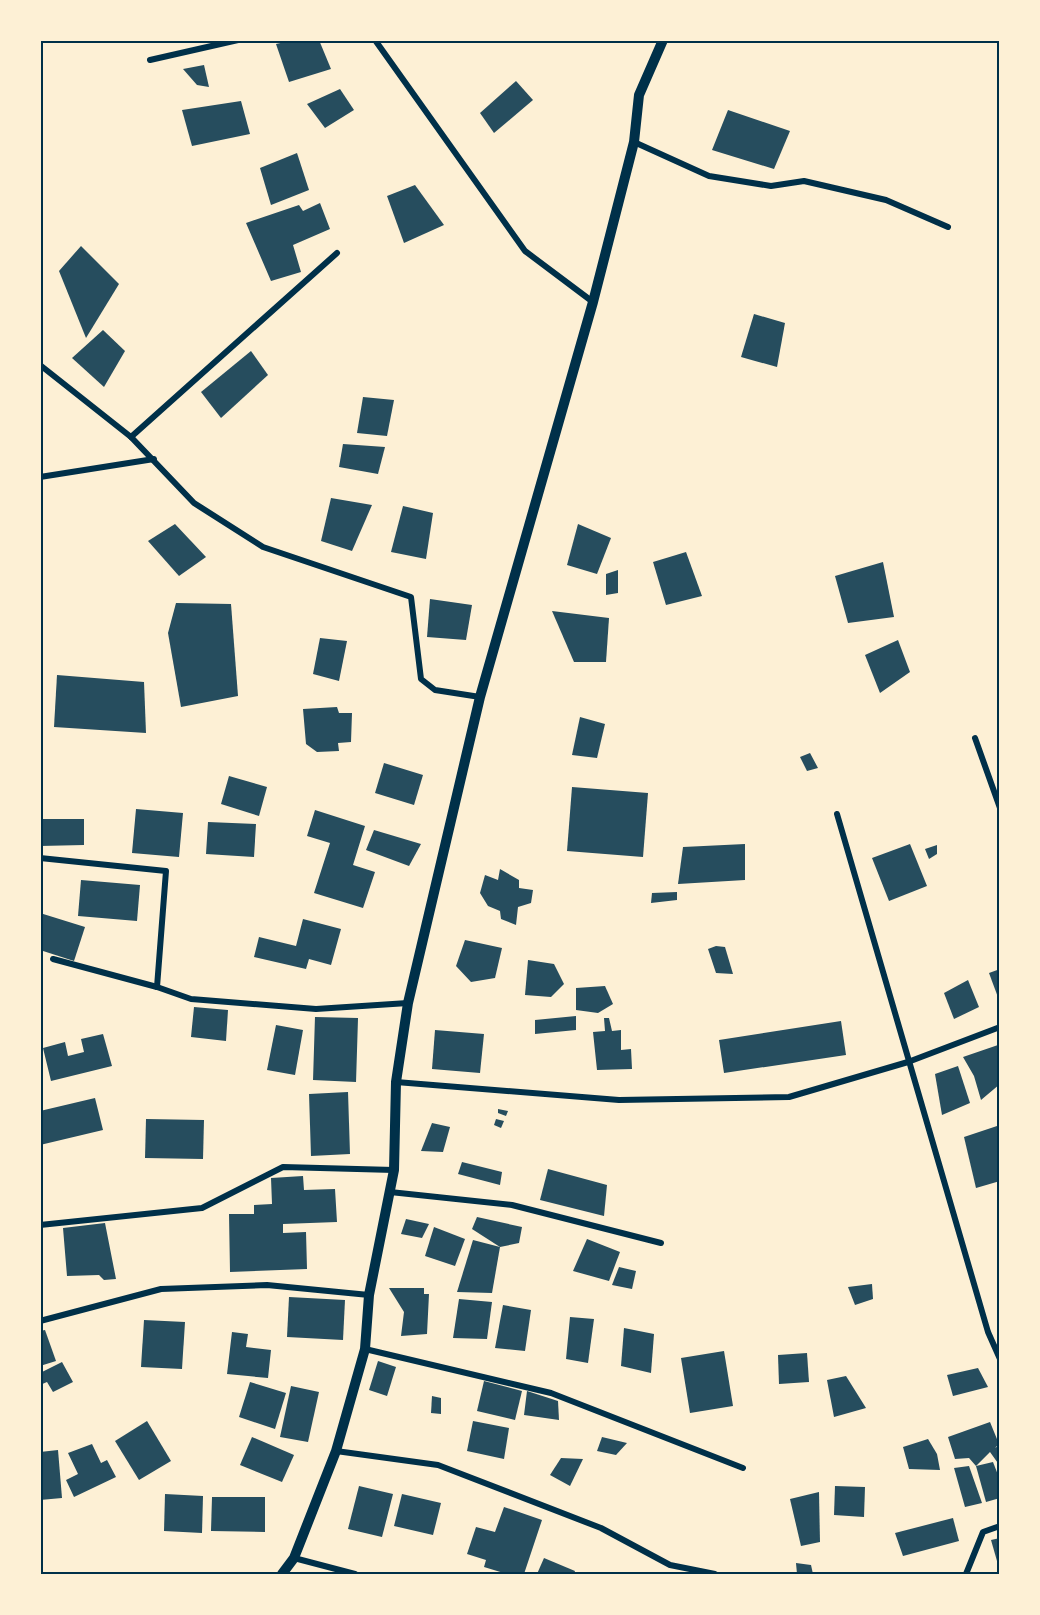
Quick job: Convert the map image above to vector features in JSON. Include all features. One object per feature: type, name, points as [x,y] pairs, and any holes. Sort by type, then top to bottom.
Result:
[{"type":"street","points":[[150,60],[238,40]]},
{"type":"street","points":[[375,40],[525,251],[593,302]]},
{"type":"street","points":[[282,1575],[294,1558],[336,1450],[364,1349],[369,1295],[394,1170],[396,1082],[408,1003],[480,697],[593,302],[634,142],[639,95],[662,41]]},
{"type":"street","points":[[634,142],[709,177],[771,186],[804,181],[886,201],[948,227]]},
{"type":"street","points":[[131,437],[337,253]]},
{"type":"street","points":[[40,365],[131,437],[194,503],[263,547],[411,597],[421,679],[435,690],[480,697]]},
{"type":"street","points":[[40,477],[154,459]]},
{"type":"street","points":[[975,738],[999,808]]},
{"type":"street","points":[[837,814],[988,1332],[999,1359]]},
{"type":"street","points":[[40,858],[166,871],[157,987]]},
{"type":"street","points":[[53,959],[157,987],[190,999],[315,1008],[408,1003]]},
{"type":"street","points":[[396,1082],[619,1100],[789,1097],[909,1062],[999,1026]]},
{"type":"street","points":[[40,1225],[202,1208],[284,1167],[394,1170]]},
{"type":"street","points":[[390,1191],[512,1205],[661,1243]]},
{"type":"street","points":[[40,1322],[161,1289],[267,1285],[369,1295]]},
{"type":"street","points":[[364,1349],[551,1393],[743,1468]]},
{"type":"street","points":[[336,1450],[438,1465],[601,1528],[670,1565],[715,1575]]},
{"type":"street","points":[[966,1575],[983,1532],[999,1526]]},
{"type":"street","points":[[294,1558],[355,1575]]},
{"type":"building","points":[[294,40],[319,40],[331,69],[289,82],[276,44]]},
{"type":"building","points":[[204,65],[209,87],[197,85],[183,69]]},
{"type":"building","points":[[516,81],[533,100],[494,133],[480,113]]},
{"type":"building","points":[[340,89],[354,110],[325,128],[307,104]]},
{"type":"building","points":[[241,101],[250,134],[192,146],[182,110]]},
{"type":"building","points":[[728,110],[790,131],[774,169],[712,150]]},
{"type":"building","points":[[297,153],[309,190],[271,205],[260,168]]},
{"type":"building","points":[[415,185],[444,225],[404,243],[387,196]]},
{"type":"building","points":[[320,203],[330,229],[293,245],[301,272],[271,281],[246,223],[299,205],[303,211]]},
{"type":"building","points":[[81,246],[119,284],[86,338],[59,271]]},
{"type":"building","points":[[754,314],[785,323],[777,367],[741,357]]},
{"type":"building","points":[[103,330],[125,351],[104,387],[72,358]]},
{"type":"building","points":[[251,351],[268,375],[221,418],[201,392]]},
{"type":"building","points":[[363,397],[394,400],[387,436],[357,433]]},
{"type":"building","points":[[343,444],[385,447],[378,474],[339,467]]},
{"type":"building","points":[[331,498],[372,505],[352,551],[321,541]]},
{"type":"building","points":[[403,506],[433,513],[426,559],[391,552]]},
{"type":"building","points":[[175,524],[206,557],[179,576],[148,541]]},
{"type":"building","points":[[578,524],[611,538],[597,574],[567,565]]},
{"type":"building","points":[[686,552],[702,596],[666,605],[653,562]]},
{"type":"building","points":[[883,562],[894,617],[848,623],[835,576]]},
{"type":"building","points":[[618,570],[618,593],[606,595],[606,574]]},
{"type":"building","points":[[430,599],[472,605],[466,640],[427,637]]},
{"type":"building","points":[[176,603],[231,604],[238,696],[181,707],[168,633]]},
{"type":"building","points":[[552,611],[609,618],[606,662],[574,662]]},
{"type":"building","points":[[320,638],[347,641],[339,681],[313,674]]},
{"type":"building","points":[[898,640],[910,672],[880,693],[865,655]]},
{"type":"building","points":[[57,675],[144,682],[146,733],[54,727]]},
{"type":"building","points":[[337,707],[339,713],[352,713],[351,742],[338,743],[339,751],[317,752],[306,744],[303,709]]},
{"type":"building","points":[[580,717],[605,724],[597,758],[572,755]]},
{"type":"building","points":[[810,753],[818,768],[807,771],[800,757]]},
{"type":"building","points":[[384,763],[423,775],[414,805],[375,793]]},
{"type":"building","points":[[229,776],[267,787],[259,816],[221,804]]},
{"type":"building","points":[[572,787],[648,793],[643,857],[567,851]]},
{"type":"building","points":[[136,809],[183,813],[179,857],[132,853]]},
{"type":"building","points":[[315,810],[365,826],[353,865],[375,872],[363,908],[314,893],[330,843],[307,836]]},
{"type":"building","points":[[40,819],[84,819],[84,845],[40,846]]},
{"type":"building","points":[[208,822],[256,824],[254,857],[206,854]]},
{"type":"building","points":[[374,830],[421,844],[409,866],[366,850]]},
{"type":"building","points":[[745,844],[745,880],[678,884],[683,847]]},
{"type":"building","points":[[910,844],[927,886],[889,901],[872,858]]},
{"type":"building","points":[[937,845],[937,854],[929,859],[925,849]]},
{"type":"building","points":[[500,869],[519,880],[519,888],[533,890],[531,903],[518,907],[516,925],[501,919],[500,911],[488,906],[480,893],[485,875],[498,880]]},
{"type":"building","points":[[81,880],[140,885],[137,921],[78,916]]},
{"type":"building","points":[[677,892],[677,900],[651,903],[652,893]]},
{"type":"building","points":[[40,913],[85,927],[74,961],[40,950]]},
{"type":"building","points":[[303,919],[341,929],[331,965],[309,959],[306,969],[254,957],[259,937],[296,946]]},
{"type":"building","points":[[465,940],[502,948],[495,978],[471,982],[456,966]]},
{"type":"building","points":[[716,946],[725,947],[733,974],[716,973],[708,949]]},
{"type":"building","points":[[528,960],[554,964],[564,984],[551,997],[525,995]]},
{"type":"building","points":[[1000,969],[1000,1000],[999,1000],[989,973]]},
{"type":"building","points":[[968,980],[979,1007],[954,1019],[944,993]]},
{"type":"building","points":[[605,986],[613,1004],[598,1013],[576,1010],[576,988]]},
{"type":"building","points":[[194,1007],[228,1010],[226,1041],[191,1037]]},
{"type":"building","points":[[576,1016],[576,1030],[535,1034],[535,1020]]},
{"type":"building","points":[[315,1017],[358,1018],[356,1082],[313,1080]]},
{"type":"building","points":[[604,1018],[609,1018],[612,1031],[621,1030],[621,1050],[631,1049],[632,1069],[597,1070],[593,1032],[605,1031]]},
{"type":"building","points":[[841,1021],[846,1055],[724,1073],[719,1040]]},
{"type":"building","points":[[276,1025],[303,1030],[295,1075],[267,1070]]},
{"type":"building","points":[[435,1030],[484,1034],[480,1073],[432,1069]]},
{"type":"building","points":[[103,1034],[112,1066],[51,1081],[43,1048],[65,1042],[68,1056],[84,1052],[81,1039]]},
{"type":"building","points":[[998,1045],[1000,1084],[981,1100],[974,1076],[963,1057]]},
{"type":"building","points":[[958,1066],[970,1103],[942,1115],[935,1074]]},
{"type":"building","points":[[348,1092],[350,1154],[311,1156],[309,1094]]},
{"type":"building","points":[[95,1098],[103,1130],[40,1145],[40,1111]]},
{"type":"building","points":[[498,1109],[508,1111],[506,1116],[498,1113]]},
{"type":"building","points":[[146,1119],[204,1120],[203,1159],[145,1158]]},
{"type":"building","points":[[496,1119],[504,1121],[501,1128],[494,1125]]},
{"type":"building","points":[[432,1123],[450,1127],[443,1152],[421,1151]]},
{"type":"building","points":[[1000,1125],[1000,1181],[976,1188],[964,1137]]},
{"type":"building","points":[[462,1162],[502,1172],[500,1185],[458,1174]]},
{"type":"building","points":[[548,1169],[607,1185],[604,1216],[540,1200]]},
{"type":"building","points":[[303,1176],[304,1190],[335,1189],[337,1222],[283,1224],[283,1233],[306,1232],[307,1269],[230,1272],[229,1214],[254,1214],[254,1205],[272,1204],[271,1178]]},
{"type":"building","points":[[477,1217],[522,1227],[519,1243],[500,1247],[472,1229]]},
{"type":"building","points":[[406,1219],[429,1224],[422,1238],[401,1234]]},
{"type":"building","points":[[105,1223],[116,1279],[104,1280],[99,1275],[67,1276],[63,1228]]},
{"type":"building","points":[[434,1227],[465,1239],[455,1266],[425,1256]]},
{"type":"building","points":[[587,1239],[620,1252],[609,1281],[573,1271]]},
{"type":"building","points":[[473,1240],[500,1247],[492,1293],[457,1292]]},
{"type":"building","points":[[619,1267],[636,1271],[632,1289],[612,1285]]},
{"type":"building","points":[[872,1284],[873,1299],[855,1305],[848,1287]]},
{"type":"building","points":[[389,1288],[424,1288],[424,1294],[429,1294],[427,1334],[401,1336],[404,1312]]},
{"type":"building","points":[[289,1297],[345,1300],[343,1340],[287,1337]]},
{"type":"building","points":[[459,1299],[492,1302],[487,1339],[453,1338]]},
{"type":"building","points":[[503,1305],[531,1310],[525,1351],[495,1348]]},
{"type":"building","points":[[570,1317],[594,1319],[588,1363],[566,1359]]},
{"type":"building","points":[[144,1320],[185,1322],[182,1369],[141,1367]]},
{"type":"building","points":[[624,1328],[654,1334],[651,1373],[621,1366]]},
{"type":"building","points":[[45,1330],[56,1361],[40,1366],[40,1331]]},
{"type":"building","points":[[232,1332],[248,1334],[246,1347],[271,1350],[268,1378],[227,1374]]},
{"type":"building","points":[[724,1351],[733,1406],[690,1413],[681,1358]]},
{"type":"building","points":[[807,1353],[809,1382],[779,1384],[778,1355]]},
{"type":"building","points":[[378,1361],[396,1367],[387,1396],[369,1390]]},
{"type":"building","points":[[62,1362],[73,1382],[53,1392],[47,1382],[40,1385],[40,1373]]},
{"type":"building","points":[[978,1368],[988,1387],[953,1396],[947,1375]]},
{"type":"building","points":[[846,1376],[866,1408],[834,1417],[827,1380]]},
{"type":"building","points":[[484,1381],[522,1391],[515,1420],[477,1411]]},
{"type":"building","points":[[250,1382],[286,1393],[275,1429],[239,1417]]},
{"type":"building","points":[[291,1386],[319,1392],[308,1442],[280,1437]]},
{"type":"building","points":[[527,1391],[558,1401],[559,1420],[524,1415]]},
{"type":"building","points":[[432,1396],[441,1398],[441,1414],[431,1413]]},
{"type":"building","points":[[147,1421],[171,1461],[139,1480],[115,1441]]},
{"type":"building","points":[[473,1421],[509,1428],[504,1459],[467,1451]]},
{"type":"building","points":[[990,1422],[999,1444],[995,1448],[1000,1445],[1000,1466],[990,1452],[976,1466],[969,1458],[955,1459],[948,1437]]},
{"type":"building","points":[[252,1437],[294,1455],[282,1482],[240,1465]]},
{"type":"building","points":[[602,1437],[627,1443],[616,1455],[597,1451]]},
{"type":"building","points":[[928,1439],[937,1454],[940,1470],[909,1469],[903,1447]]},
{"type":"building","points":[[92,1444],[101,1463],[107,1460],[116,1477],[74,1497],[66,1480],[78,1474],[68,1453]]},
{"type":"building","points":[[58,1450],[62,1498],[40,1500],[40,1452]]},
{"type":"building","points":[[561,1458],[583,1459],[570,1486],[550,1475]]},
{"type":"building","points":[[993,1462],[1000,1480],[1000,1498],[986,1502],[976,1466]]},
{"type":"building","points":[[969,1466],[982,1503],[965,1507],[954,1468]]},
{"type":"building","points":[[359,1486],[393,1494],[382,1537],[348,1529]]},
{"type":"building","points":[[835,1486],[865,1487],[864,1517],[834,1515]]},
{"type":"building","points":[[819,1492],[820,1542],[801,1546],[790,1499]]},
{"type":"building","points":[[165,1494],[203,1496],[202,1533],[164,1531]]},
{"type":"building","points":[[402,1494],[441,1503],[433,1535],[394,1526]]},
{"type":"building","points":[[212,1497],[265,1497],[265,1532],[211,1531]]},
{"type":"building","points":[[504,1507],[542,1520],[524,1574],[507,1574],[484,1567],[486,1560],[467,1554],[476,1527],[495,1532]]},
{"type":"building","points":[[953,1518],[959,1541],[903,1556],[895,1533]]},
{"type":"building","points":[[1000,1538],[1000,1568],[999,1568],[991,1540]]},
{"type":"building","points":[[544,1558],[575,1571],[574,1574],[537,1574]]},
{"type":"building","points":[[796,1563],[811,1565],[813,1574],[797,1574]]}]
